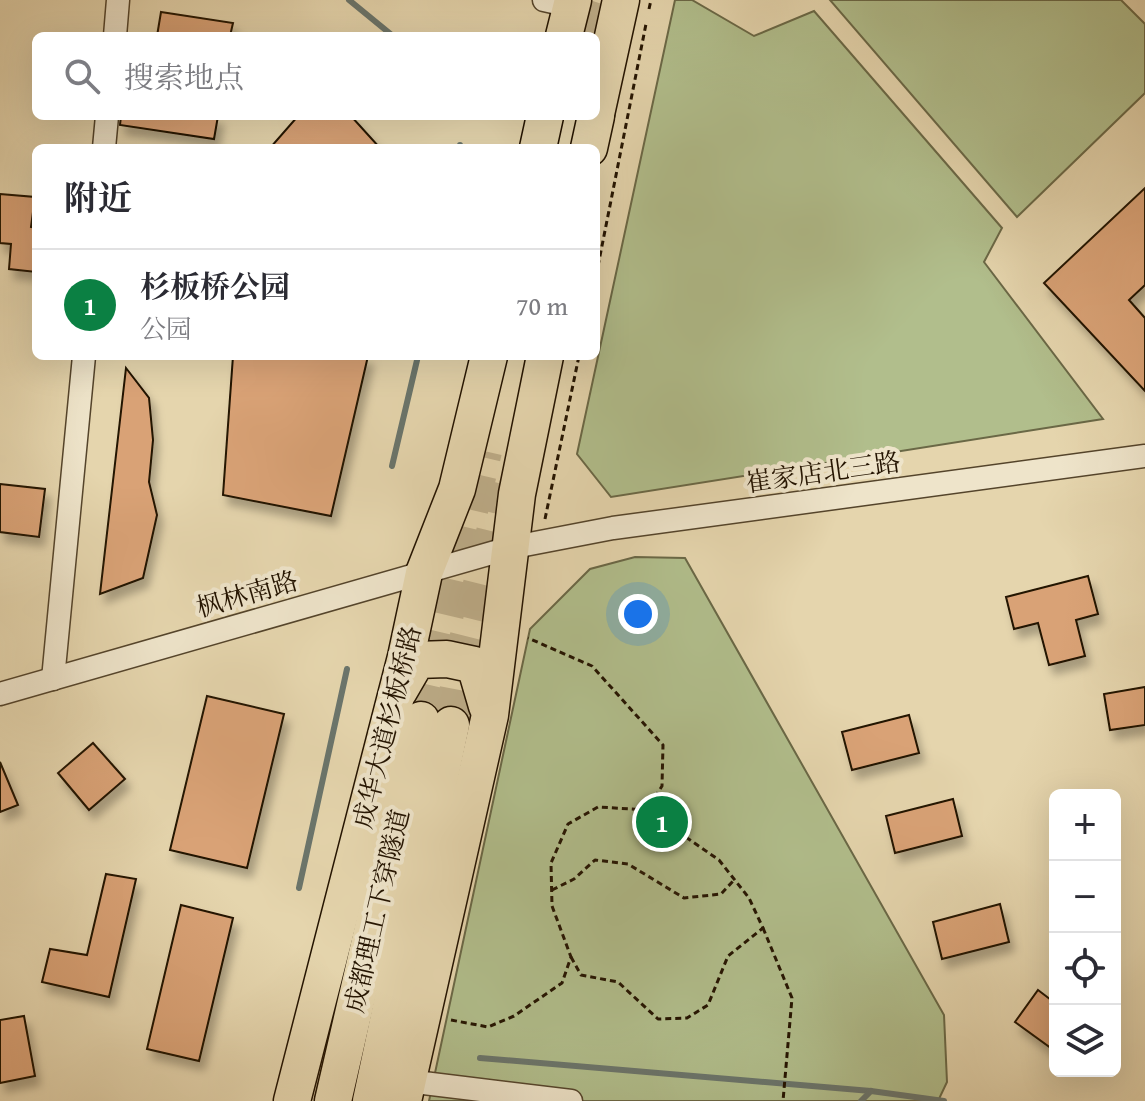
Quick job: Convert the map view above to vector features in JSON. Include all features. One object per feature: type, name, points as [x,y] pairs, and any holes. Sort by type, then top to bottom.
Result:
[{"type":"main road","points":[[600,105],[639,11]]},
{"type":"main road","points":[[539,144],[544,120]]},
{"type":"main road","points":[[590,144],[595,120]]},
{"type":"main road","name":"成华大道杉板桥路","points":[[292,1101],[423,714],[424,573],[457,489],[488,360]]},
{"type":"main road","points":[[405,1091],[490,715],[517,494],[544,360]]},
{"type":"main road","points":[[423,714],[417,660],[447,659],[475,665],[490,715]]},
{"type":"main road","name":"成都理工下穿隧道","points":[[333,1101],[423,714]]},
{"type":"main road","name":"成都理工下穿隧道","points":[[371,1101],[423,714]]},
{"type":"street","points":[[115,32],[118,0]]},
{"type":"street","points":[[104,144],[107,120]]},
{"type":"street","points":[[53,679],[84,360]]},
{"type":"street","name":"崔家店北三路","points":[[509,548],[613,528],[1145,456]]},
{"type":"street","name":"枫林南路","points":[[0,694],[509,548]]},
{"type":"street","points":[[405,1091],[571,1101]]},
{"type":"path","points":[[600,251],[639,11],[651,0]]},
{"type":"path","points":[[517,633],[592,666],[663,745],[662,786],[647,810]]},
{"type":"path","points":[[763,928],[728,956],[708,1005],[687,1018],[658,1019],[618,982],[581,975],[552,906],[551,863],[568,824],[598,807],[647,810],[719,860],[749,898],[763,928],[792,998],[783,1100]]},
{"type":"path","points":[[552,890],[574,879],[595,860],[628,864],[684,898],[721,894],[735,880]]},
{"type":"path","points":[[449,1020],[488,1027],[514,1016],[562,983],[571,957]]},
{"type":"green space","points":[[675,0],[692,0],[754,36],[814,11],[1002,228],[984,262],[1103,419],[611,497],[577,454],[597,360],[600,360],[600,347]]},
{"type":"green space","points":[[830,0],[1121,0],[1145,24],[1145,93],[1017,217]]},
{"type":"green space","points":[[635,557],[685,558],[944,1015],[947,1082],[938,1101],[429,1101],[530,629],[590,569]]},
{"type":"building","points":[[161,12],[233,23],[231,32],[158,32]]},
{"type":"building","points":[[121,120],[217,120],[214,139],[120,125]]},
{"type":"building","points":[[294,120],[355,120],[376,144],[274,144]]},
{"type":"building","points":[[1145,188],[1145,285],[1129,300],[1145,318],[1145,391],[1044,283]]},
{"type":"building","points":[[0,194],[32,197],[32,272],[9,269],[11,244],[0,243]]},
{"type":"building","points":[[233,360],[367,360],[331,516],[223,495]]},
{"type":"building","points":[[126,368],[149,398],[153,440],[149,482],[157,515],[143,578],[100,594]]},
{"type":"building","points":[[0,484],[45,489],[39,537],[0,532]]},
{"type":"building","points":[[1088,576],[1098,614],[1076,620],[1085,656],[1049,665],[1038,623],[1014,629],[1006,597]]},
{"type":"building","points":[[1145,687],[1145,725],[1110,730],[1104,694]]},
{"type":"building","points":[[207,696],[284,714],[247,868],[170,850]]},
{"type":"building","points":[[909,715],[919,753],[852,770],[842,732]]},
{"type":"building","points":[[93,743],[125,779],[89,810],[58,773]]},
{"type":"building","points":[[0,762],[18,805],[0,812]]},
{"type":"building","points":[[953,799],[962,836],[895,853],[886,816]]},
{"type":"building","points":[[106,874],[136,879],[109,997],[42,982],[50,949],[87,955]]},
{"type":"building","points":[[1000,904],[1009,942],[942,959],[933,922]]},
{"type":"building","points":[[181,905],[233,918],[199,1061],[147,1049]]},
{"type":"building","points":[[1038,990],[1049,998],[1049,1047],[1015,1022]]},
{"type":"building","points":[[24,1016],[35,1076],[0,1083],[0,1020]]},
{"type":"waterway","points":[[349,0],[388,32]]},
{"type":"waterway","points":[[392,466],[417,360]]},
{"type":"waterway","points":[[299,888],[347,669]]},
{"type":"waterway","points":[[480,1058],[871,1091],[944,1101]]},
{"type":"waterway","points":[[861,1101],[871,1091]]},
{"type":"tunnel","points":[[585,32],[596,0]]},
{"type":"tunnel","points":[[421,720],[484,451]]},
{"type":"tunnel","points":[[451,725],[467,640],[506,485]]},
{"type":"place","name":"杉板桥公园","points":[[662,822]]}]
